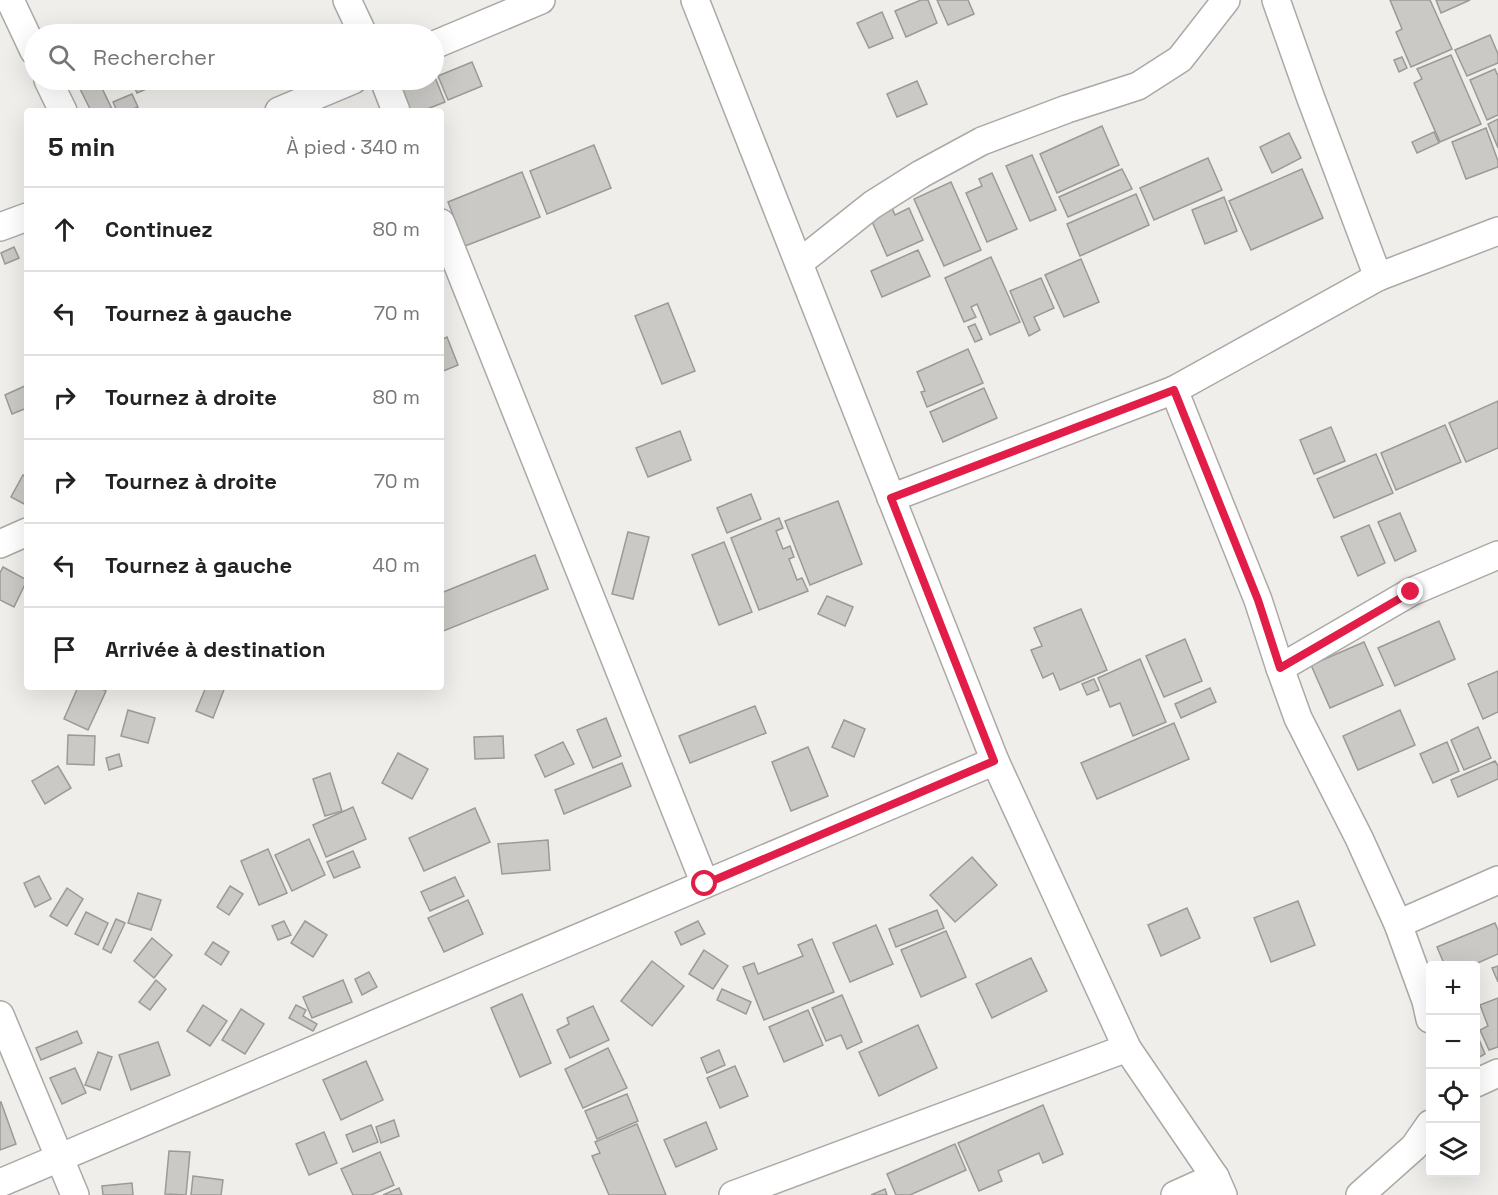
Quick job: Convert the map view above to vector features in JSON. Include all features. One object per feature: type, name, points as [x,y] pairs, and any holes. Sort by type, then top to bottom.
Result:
[{"type":"street","points":[[10,0],[24,30]]},
{"type":"street","points":[[347,0],[358,24]]},
{"type":"street","points":[[444,41],[542,0]]},
{"type":"street","points":[[695,0],[994,761],[1127,1048],[1219,1186],[1174,1195]]},
{"type":"street","points":[[799,263],[872,205],[921,174],[982,141],[1066,109],[1138,86],[1180,58],[1226,0]]},
{"type":"street","points":[[1276,0],[1378,277]]},
{"type":"street","points":[[53,90],[62,108]]},
{"type":"street","points":[[286,108],[329,90]]},
{"type":"street","points":[[388,90],[395,108]]},
{"type":"street","points":[[0,227],[24,218]]},
{"type":"street","points":[[444,231],[705,884]]},
{"type":"street","points":[[891,498],[1174,390],[1378,277],[1498,231]]},
{"type":"street","points":[[1174,390],[1258,600],[1298,718],[1359,838],[1398,924],[1430,1015]]},
{"type":"street","points":[[0,544],[24,533]]},
{"type":"street","points":[[1280,668],[1411,592],[1498,555]]},
{"type":"street","points":[[0,1183],[994,761]]},
{"type":"street","points":[[1398,924],[1498,880]]},
{"type":"street","points":[[0,1015],[75,1195]]},
{"type":"street","points":[[733,1195],[1127,1048]]},
{"type":"street","points":[[1480,1081],[1498,1073]]},
{"type":"street","points":[[1360,1195],[1414,1148],[1426,1131]]},
{"type":"building","points":[[921,0],[928,0],[937,23],[906,37],[895,11]]},
{"type":"building","points":[[937,0],[968,0],[974,14],[948,25]]},
{"type":"building","points":[[1390,0],[1430,0],[1452,49],[1411,67],[1396,32],[1402,29]]},
{"type":"building","points":[[1436,0],[1470,0],[1441,13]]},
{"type":"building","points":[[882,12],[893,38],[869,48],[857,23]]},
{"type":"building","points":[[1490,35],[1498,54],[1498,63],[1467,76],[1455,50]]},
{"type":"building","points":[[1451,55],[1481,124],[1440,142],[1414,83],[1422,79],[1417,69]]},
{"type":"building","points":[[1402,57],[1407,68],[1399,72],[1394,60]]},
{"type":"building","points":[[472,62],[482,86],[448,100],[444,90],[444,74]]},
{"type":"building","points":[[1495,69],[1498,74],[1498,115],[1487,120],[1470,80]]},
{"type":"building","points":[[917,81],[927,104],[897,117],[887,94]]},
{"type":"building","points":[[80,90],[103,90],[112,108],[90,108]]},
{"type":"building","points":[[396,90],[440,90],[445,102],[430,108],[403,108]]},
{"type":"building","points":[[132,94],[138,107],[116,108],[113,102]]},
{"type":"building","points":[[1498,119],[1498,148],[1488,124]]},
{"type":"building","points":[[1102,126],[1119,165],[1057,193],[1040,154]]},
{"type":"building","points":[[1486,128],[1498,167],[1466,179],[1452,142]]},
{"type":"building","points":[[1434,132],[1439,143],[1417,153],[1412,142]]},
{"type":"building","points":[[1289,133],[1301,158],[1272,173],[1260,147]]},
{"type":"building","points":[[594,145],[611,188],[547,214],[530,171]]},
{"type":"building","points":[[1032,155],[1056,210],[1030,221],[1006,166]]},
{"type":"building","points":[[1208,158],[1222,190],[1154,220],[1140,188]]},
{"type":"building","points":[[1122,169],[1132,189],[1068,217],[1059,197]]},
{"type":"building","points":[[1302,169],[1323,218],[1251,250],[1229,201]]},
{"type":"building","points":[[522,172],[540,217],[465,246],[448,202]]},
{"type":"building","points":[[992,173],[1017,229],[987,242],[966,193],[982,186],[979,179]]},
{"type":"building","points":[[951,182],[981,250],[944,266],[914,199]]},
{"type":"building","points":[[1136,194],[1149,225],[1080,256],[1067,224]]},
{"type":"building","points":[[1224,197],[1237,231],[1205,244],[1192,210]]},
{"type":"building","points":[[892,208],[895,215],[909,208],[923,240],[887,256],[870,217]]},
{"type":"building","points":[[14,247],[19,258],[5,264],[1,253]]},
{"type":"building","points":[[918,250],[930,276],[882,297],[871,271]]},
{"type":"building","points":[[991,257],[1020,322],[990,335],[977,304],[971,307],[976,317],[964,322],[945,278]]},
{"type":"building","points":[[1081,259],[1099,302],[1064,317],[1045,275]]},
{"type":"building","points":[[1041,278],[1054,308],[1034,317],[1040,330],[1029,336],[1010,291]]},
{"type":"building","points":[[668,303],[695,371],[662,384],[635,316]]},
{"type":"building","points":[[975,324],[982,339],[975,342],[968,327]]},
{"type":"building","points":[[447,337],[458,365],[444,371],[444,338]]},
{"type":"building","points":[[968,349],[983,383],[927,407],[921,392],[925,391],[917,372]]},
{"type":"building","points":[[24,386],[24,409],[12,414],[5,395]]},
{"type":"building","points":[[984,388],[997,418],[943,442],[930,412]]},
{"type":"building","points":[[1498,401],[1498,448],[1466,462],[1449,423]]},
{"type":"building","points":[[1445,425],[1461,462],[1396,490],[1381,453]]},
{"type":"building","points":[[1331,427],[1345,461],[1314,474],[1300,440]]},
{"type":"building","points":[[680,431],[691,460],[648,477],[636,448]]},
{"type":"building","points":[[1376,454],[1393,493],[1334,518],[1317,479]]},
{"type":"building","points":[[23,475],[24,476],[24,504],[11,497]]},
{"type":"building","points":[[751,494],[761,519],[727,533],[717,508]]},
{"type":"building","points":[[838,501],[862,564],[810,585],[785,521]]},
{"type":"building","points":[[1400,513],[1416,551],[1395,561],[1378,522]]},
{"type":"building","points":[[779,518],[783,528],[776,531],[783,549],[790,546],[794,557],[789,559],[797,580],[802,578],[808,591],[759,610],[731,538]]},
{"type":"building","points":[[1369,525],[1385,563],[1358,576],[1341,537]]},
{"type":"building","points":[[628,532],[649,537],[633,599],[612,594]]},
{"type":"building","points":[[724,542],[752,612],[719,625],[692,555]]},
{"type":"building","points":[[535,555],[548,589],[444,631],[444,592]]},
{"type":"building","points":[[3,567],[24,578],[24,586],[14,607],[0,600],[0,573]]},
{"type":"building","points":[[827,596],[853,607],[845,626],[818,614]]},
{"type":"building","points":[[1081,609],[1107,670],[1060,690],[1053,673],[1043,678],[1031,650],[1042,646],[1034,628]]},
{"type":"building","points":[[1439,621],[1455,659],[1395,686],[1378,648]]},
{"type":"building","points":[[1185,639],[1202,681],[1164,697],[1146,656]]},
{"type":"building","points":[[1364,642],[1383,685],[1330,708],[1311,665]]},
{"type":"building","points":[[1140,659],[1166,722],[1133,736],[1120,703],[1110,707],[1098,678]]},
{"type":"building","points":[[1498,671],[1498,712],[1483,719],[1468,684]]},
{"type":"building","points":[[1094,679],[1099,690],[1087,695],[1082,684]]},
{"type":"building","points":[[1210,688],[1216,702],[1181,718],[1175,704]]},
{"type":"building","points":[[77,690],[106,691],[88,730],[64,719]]},
{"type":"building","points":[[205,690],[224,690],[213,718],[196,711]]},
{"type":"building","points":[[755,706],[766,733],[690,763],[679,736]]},
{"type":"building","points":[[128,710],[155,718],[148,743],[121,736]]},
{"type":"building","points":[[1400,710],[1415,745],[1358,770],[1343,736]]},
{"type":"building","points":[[606,718],[621,756],[593,768],[577,730]]},
{"type":"building","points":[[844,720],[865,729],[854,757],[832,747]]},
{"type":"building","points":[[1174,723],[1189,759],[1097,799],[1081,763]]},
{"type":"building","points":[[1478,727],[1491,758],[1464,770],[1451,740]]},
{"type":"building","points":[[68,735],[95,736],[94,765],[67,764]]},
{"type":"building","points":[[503,736],[504,758],[475,759],[474,737]]},
{"type":"building","points":[[563,742],[574,764],[545,777],[535,755]]},
{"type":"building","points":[[1447,742],[1459,771],[1433,783],[1420,754]]},
{"type":"building","points":[[808,747],[828,796],[791,811],[772,762]]},
{"type":"building","points":[[398,753],[428,769],[412,799],[382,783]]},
{"type":"building","points":[[119,754],[122,766],[109,770],[106,758]]},
{"type":"building","points":[[1495,761],[1498,766],[1498,779],[1458,797],[1451,780]]},
{"type":"building","points":[[622,763],[631,786],[564,814],[555,790]]},
{"type":"building","points":[[58,766],[71,788],[45,804],[32,781]]},
{"type":"building","points":[[330,773],[342,811],[325,816],[313,779]]},
{"type":"building","points":[[353,807],[366,839],[326,857],[313,825]]},
{"type":"building","points":[[475,808],[490,842],[424,871],[409,838]]},
{"type":"building","points":[[309,839],[325,875],[292,891],[275,855]]},
{"type":"building","points":[[548,840],[550,870],[502,874],[498,844]]},
{"type":"building","points":[[268,849],[287,893],[259,905],[241,861]]},
{"type":"building","points":[[353,851],[360,867],[334,878],[327,862]]},
{"type":"building","points":[[972,857],[997,885],[955,922],[930,895]]},
{"type":"building","points":[[39,876],[51,899],[35,907],[24,883]]},
{"type":"building","points":[[455,877],[464,896],[430,911],[421,892]]},
{"type":"building","points":[[230,886],[243,894],[229,915],[217,907]]},
{"type":"building","points":[[67,888],[83,899],[67,926],[50,916]]},
{"type":"building","points":[[138,893],[161,900],[151,930],[128,923]]},
{"type":"building","points":[[468,900],[483,934],[444,952],[428,918]]},
{"type":"building","points":[[1298,901],[1315,945],[1271,962],[1254,918]]},
{"type":"building","points":[[1187,908],[1200,938],[1161,956],[1148,925]]},
{"type":"building","points":[[937,910],[944,928],[896,947],[889,929]]},
{"type":"building","points":[[86,912],[108,923],[98,945],[75,934]]},
{"type":"building","points":[[116,919],[125,923],[111,953],[103,949]]},
{"type":"building","points":[[284,921],[291,935],[278,940],[272,926]]},
{"type":"building","points":[[305,921],[327,935],[313,957],[291,943]]},
{"type":"building","points":[[698,921],[705,934],[681,945],[675,932]]},
{"type":"building","points":[[1495,923],[1498,930],[1498,954],[1480,962],[1443,961],[1437,947]]},
{"type":"building","points":[[876,925],[893,964],[850,982],[833,943]]},
{"type":"building","points":[[946,931],[966,977],[921,997],[901,950]]},
{"type":"building","points":[[152,938],[172,955],[154,978],[134,961]]},
{"type":"building","points":[[812,939],[834,992],[764,1020],[743,967],[754,963],[758,974],[803,956],[798,945]]},
{"type":"building","points":[[213,942],[229,952],[221,965],[205,954]]},
{"type":"building","points":[[704,950],[728,966],[713,989],[689,974]]},
{"type":"building","points":[[1031,958],[1047,991],[992,1018],[976,984]]},
{"type":"building","points":[[652,961],[684,986],[652,1026],[621,1001]]},
{"type":"building","points":[[1498,966],[1498,982],[1492,968]]},
{"type":"building","points":[[369,972],[377,987],[362,995],[355,979]]},
{"type":"building","points":[[156,980],[166,989],[150,1010],[139,1002]]},
{"type":"building","points":[[343,980],[352,1002],[312,1018],[303,997]]},
{"type":"building","points":[[722,989],[751,1002],[746,1014],[717,1000]]},
{"type":"building","points":[[522,994],[551,1063],[520,1077],[491,1008]]},
{"type":"building","points":[[842,995],[862,1042],[847,1049],[841,1035],[826,1041],[812,1008]]},
{"type":"building","points":[[1498,998],[1498,1047],[1489,1050],[1480,1030],[1488,1026],[1480,1005]]},
{"type":"building","points":[[203,1005],[227,1021],[210,1046],[187,1031]]},
{"type":"building","points":[[296,1005],[306,1010],[303,1016],[317,1024],[313,1031],[289,1018]]},
{"type":"building","points":[[593,1006],[609,1040],[570,1058],[557,1030],[569,1024],[567,1018]]},
{"type":"building","points":[[241,1009],[264,1024],[245,1054],[222,1040]]},
{"type":"building","points":[[808,1010],[823,1045],[784,1062],[769,1027]]},
{"type":"building","points":[[918,1025],[937,1068],[879,1096],[859,1052]]},
{"type":"building","points":[[77,1031],[82,1043],[41,1060],[36,1048]]},
{"type":"building","points":[[158,1042],[170,1075],[131,1090],[119,1055]]},
{"type":"building","points":[[1480,1042],[1485,1054],[1480,1057]]},
{"type":"building","points":[[608,1048],[627,1088],[583,1108],[565,1069]]},
{"type":"building","points":[[719,1050],[725,1065],[707,1073],[701,1058]]},
{"type":"building","points":[[98,1052],[112,1057],[100,1090],[85,1085]]},
{"type":"building","points":[[366,1061],[383,1100],[341,1120],[323,1080]]},
{"type":"building","points":[[735,1066],[748,1096],[720,1108],[707,1078]]},
{"type":"building","points":[[75,1068],[86,1093],[62,1104],[50,1078]]},
{"type":"building","points":[[627,1094],[638,1121],[597,1139],[585,1111]]},
{"type":"building","points":[[0,1102],[16,1144],[0,1150]]},
{"type":"building","points":[[1043,1105],[1063,1154],[1043,1163],[1039,1153],[998,1171],[1002,1181],[979,1191],[958,1143]]},
{"type":"building","points":[[394,1120],[399,1136],[381,1143],[376,1127]]},
{"type":"building","points":[[706,1122],[717,1149],[676,1167],[664,1140]]},
{"type":"building","points":[[637,1124],[666,1195],[609,1195],[592,1156],[600,1153],[595,1142]]},
{"type":"building","points":[[371,1125],[378,1142],[353,1152],[346,1135]]},
{"type":"building","points":[[324,1132],[337,1163],[309,1175],[296,1144]]},
{"type":"building","points":[[955,1144],[966,1170],[910,1195],[896,1195],[887,1174]]},
{"type":"building","points":[[169,1151],[190,1152],[186,1195],[165,1194]]},
{"type":"building","points":[[380,1152],[394,1185],[371,1195],[353,1195],[341,1169]]},
{"type":"building","points":[[193,1176],[223,1180],[221,1195],[191,1195]]},
{"type":"building","points":[[132,1183],[133,1195],[103,1195],[102,1186]]},
{"type":"building","points":[[399,1188],[402,1195],[383,1195]]},
{"type":"building","points":[[885,1189],[887,1195],[871,1195]]},
{"type":"route","points":[[705,884],[994,761],[891,498],[1174,390],[1258,600],[1280,668],[1411,592]]}]
